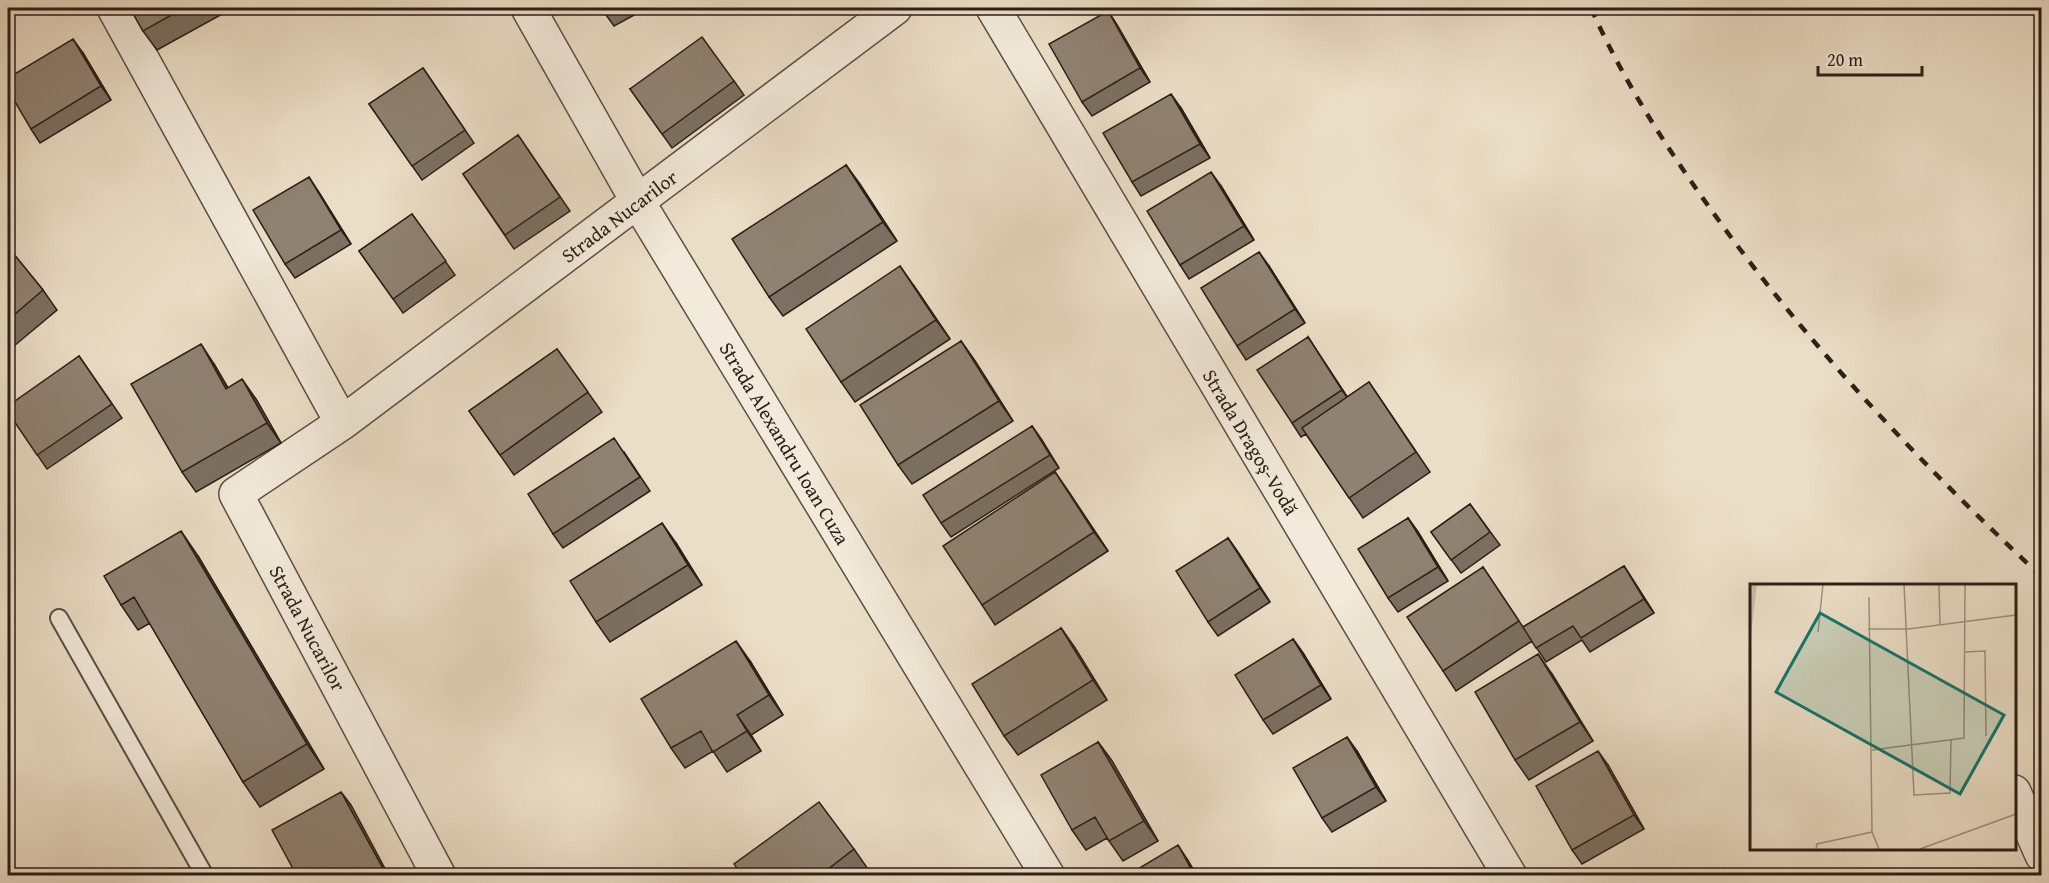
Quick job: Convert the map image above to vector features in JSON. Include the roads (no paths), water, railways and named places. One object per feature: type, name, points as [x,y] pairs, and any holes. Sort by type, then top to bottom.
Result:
[{"type":"street","points":[[114,8],[342,423]]},
{"type":"street","name":"Strada Alexandru Ioan Cuza","points":[[528,8],[638,202],[1048,876]]},
{"type":"street","name":"Strada Nucarilor","points":[[439,876],[236,494],[342,423],[895,8]]},
{"type":"street","name":"Strada Dragoş-Vodă","points":[[993,8],[1510,876]]},
{"type":"street","points":[[2016,796],[2042,855]]},
{"type":"lane","points":[[59,618],[205,876]]},
{"type":"railway","points":[[1591,8],[1604,37],[1651,120],[1703,199],[1758,273],[1834,364],[1914,452],[2042,577]]}]
